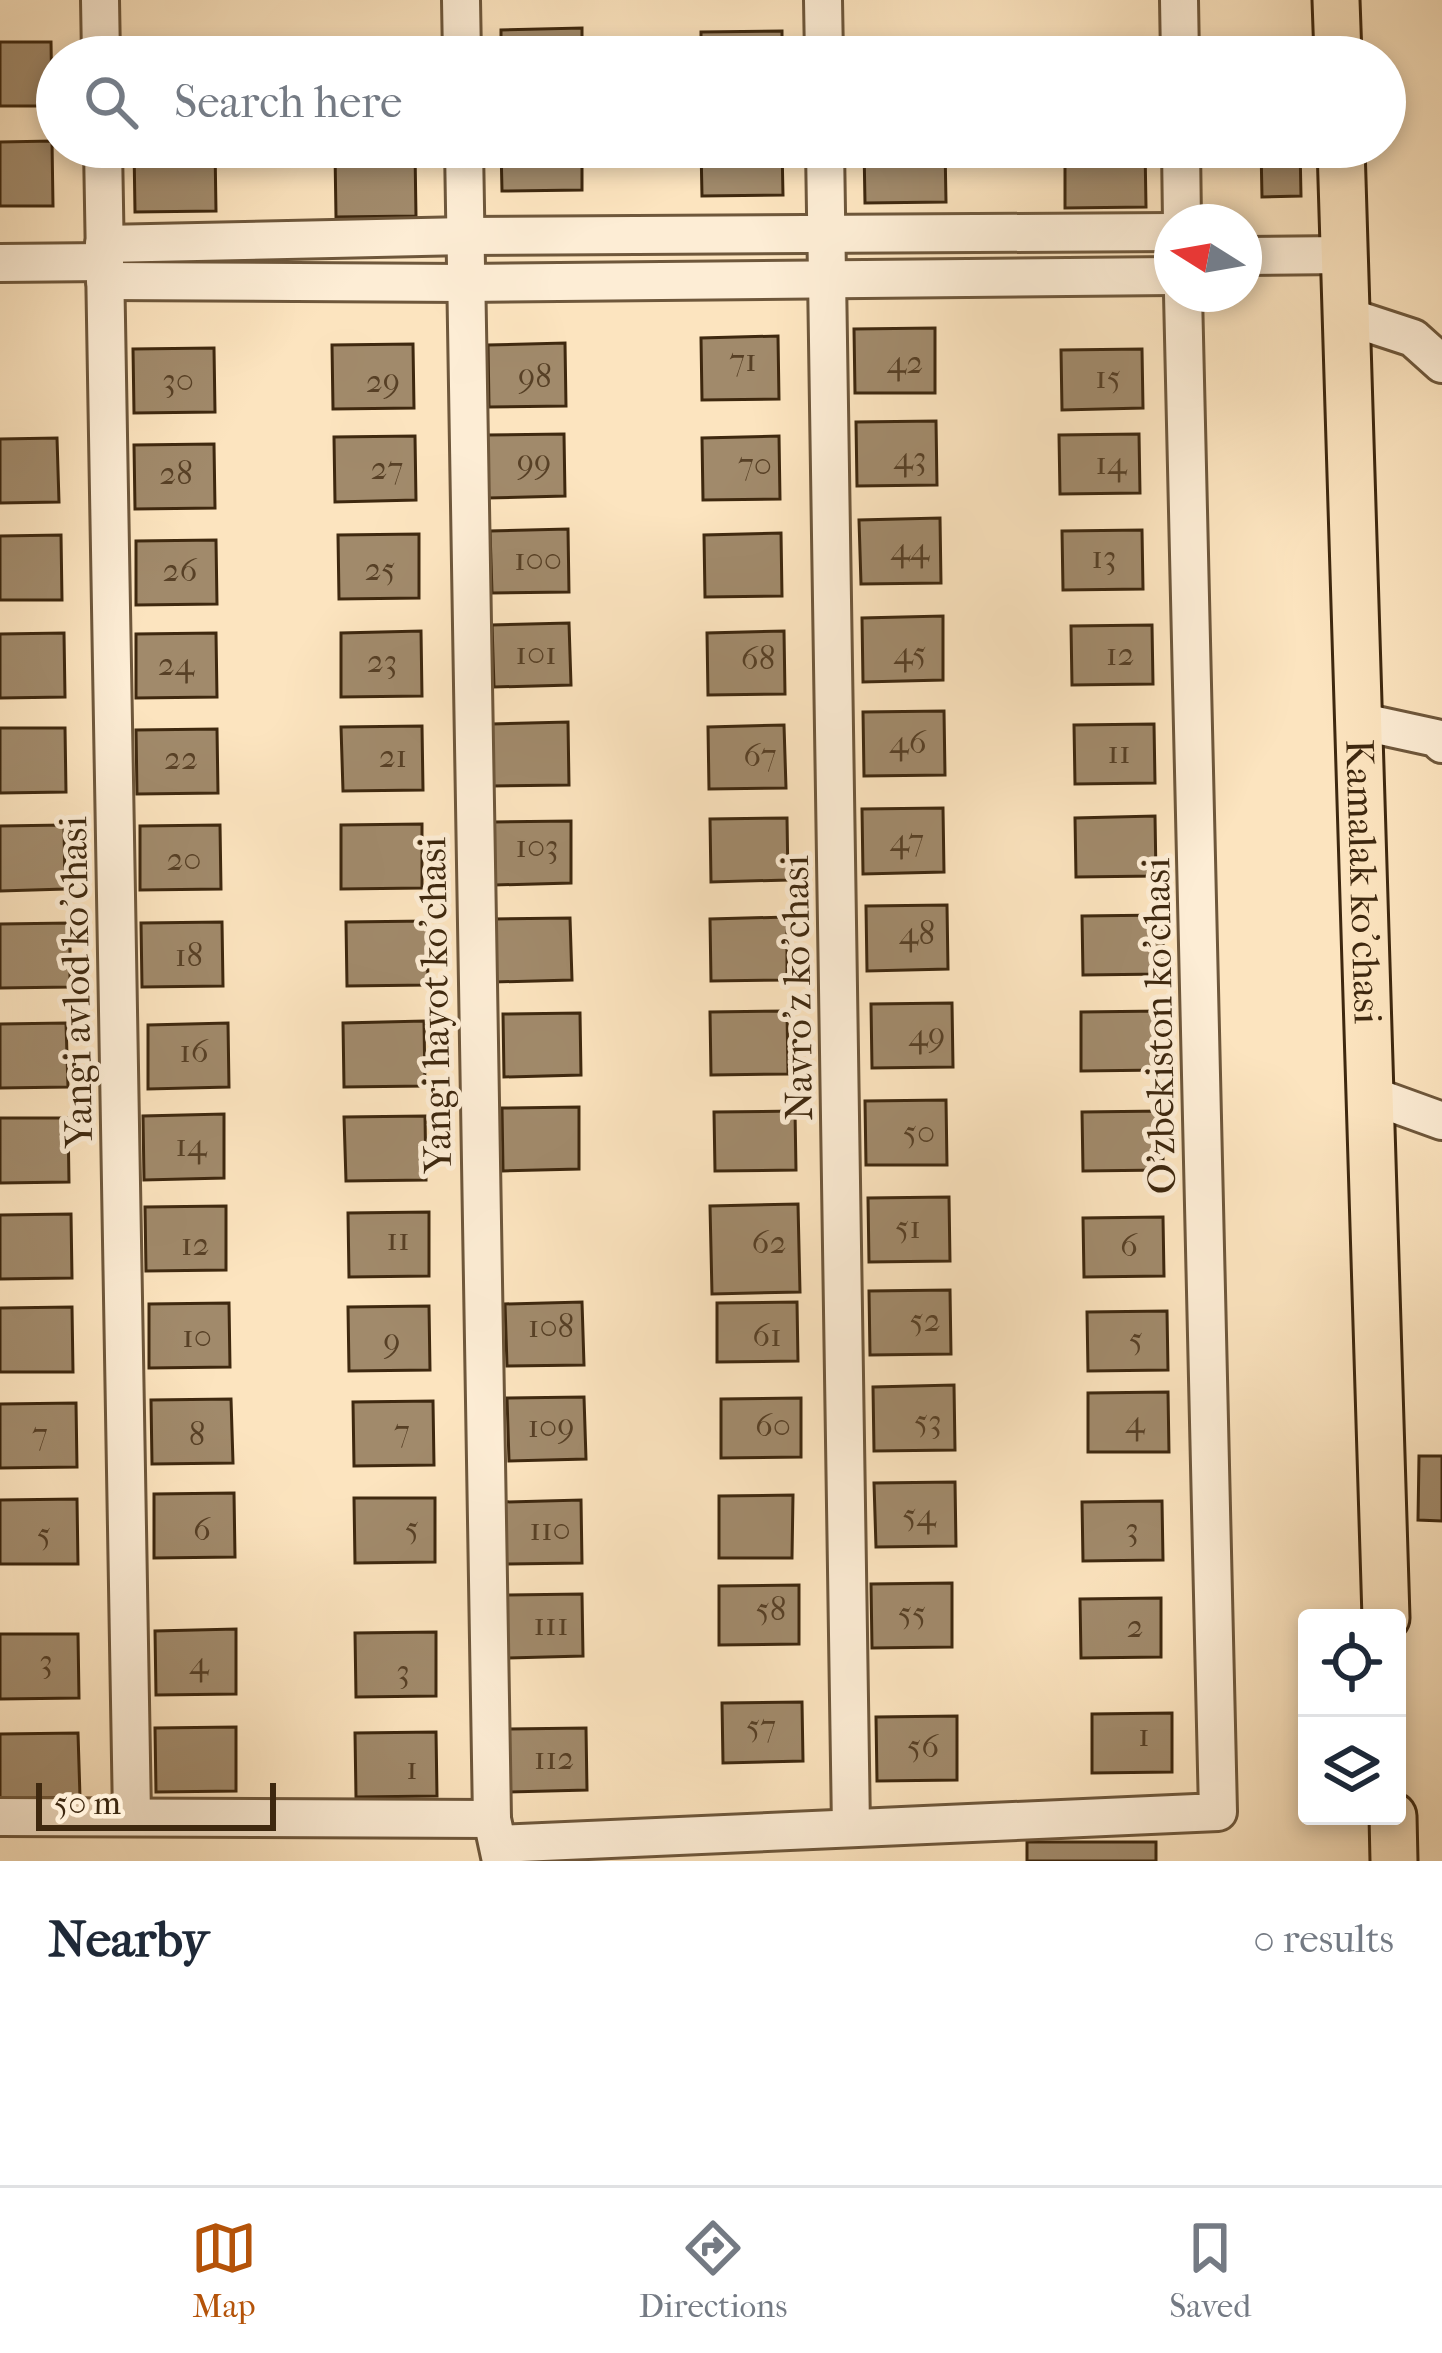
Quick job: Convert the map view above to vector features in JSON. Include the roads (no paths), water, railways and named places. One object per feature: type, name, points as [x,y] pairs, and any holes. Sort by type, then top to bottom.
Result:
[{"type":"main road","points":[[1336,0],[1337,36]]},
{"type":"main road","name":"Kamalak ko'chasi","points":[[1341,168],[1386,1609]]},
{"type":"main road","points":[[1393,1825],[1394,1861]]},
{"type":"street","points":[[100,0],[101,36]]},
{"type":"street","points":[[461,0],[462,36]]},
{"type":"street","points":[[823,0],[824,36]]},
{"type":"street","points":[[1179,0],[1180,36]]},
{"type":"street","name":"Yangi avlod ko'chasi","points":[[103,168],[132,1816]]},
{"type":"street","name":"Yangi hayot ko'chasi","points":[[464,168],[497,1841]]},
{"type":"street","name":"Navro'z ko'chasi","points":[[825,168],[851,1828]]},
{"type":"street","points":[[1181,168],[1182,204]]},
{"type":"street","points":[[0,263],[105,262],[466,236],[1154,232]]},
{"type":"street","points":[[1262,256],[1344,256]]},
{"type":"street","points":[[105,262],[464,283],[1154,276]]},
{"type":"street","name":"O'zbekiston ko'chasi","points":[[851,1828],[1217,1812],[1184,312]]},
{"type":"street","points":[[1346,316],[1413,338],[1442,364]]},
{"type":"street","points":[[1358,721],[1436,738],[1442,744]]},
{"type":"street","points":[[1370,1095],[1442,1121]]},
{"type":"street","points":[[0,1817],[132,1816],[497,1841],[851,1828]]}]
